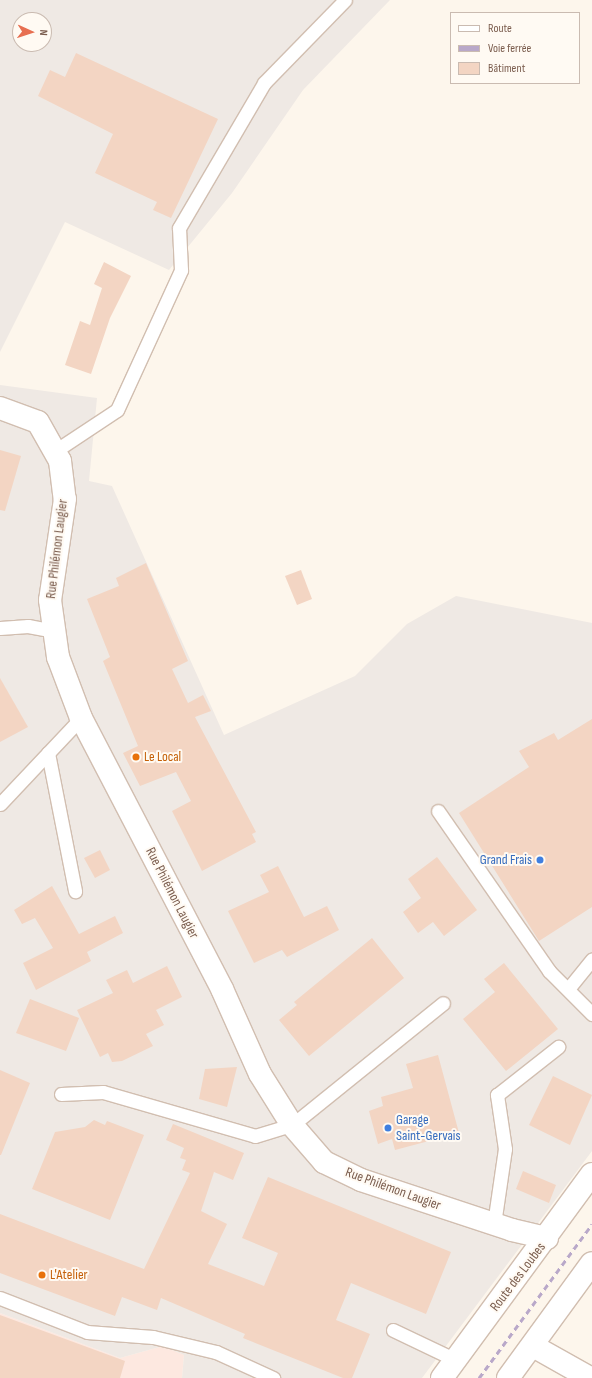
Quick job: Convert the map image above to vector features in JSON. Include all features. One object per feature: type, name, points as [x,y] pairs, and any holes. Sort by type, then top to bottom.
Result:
[{"type":"street","name":"Rue Philémon Laugier","points":[[0,408],[38,422],[60,461],[65,499],[50,600],[58,657],[81,718],[222,989],[260,1074],[292,1125],[324,1162],[361,1180],[494,1224],[547,1238]]},
{"type":"street","name":"Route des Loubes","points":[[442,1378],[547,1238],[592,1174]]},
{"type":"street","points":[[508,1378],[533,1346],[592,1263]]},
{"type":"street","points":[[533,1346],[590,1378]]},
{"type":"lane","points":[[55,451],[117,410],[181,270],[179,228],[264,83],[345,0]]},
{"type":"lane","points":[[0,628],[28,626],[54,631]]},
{"type":"lane","points":[[0,804],[81,718]]},
{"type":"lane","points":[[48,753],[75,891]]},
{"type":"lane","points":[[438,811],[548,971],[589,1009]]},
{"type":"lane","points":[[568,990],[592,959]]},
{"type":"lane","points":[[61,1094],[103,1092],[255,1136],[292,1125],[443,1003]]},
{"type":"lane","points":[[494,1224],[505,1149],[497,1095],[558,1047]]},
{"type":"lane","points":[[0,1298],[87,1332],[153,1337],[216,1352],[273,1378]]},
{"type":"lane","points":[[392,1330],[456,1360]]},
{"type":"shaded area","points":[[0,0],[390,0],[303,90],[232,193],[169,270],[65,222],[0,352]]},
{"type":"shaded area","points":[[0,385],[97,398],[89,481],[112,486],[224,735],[355,676],[407,624],[456,596],[592,623],[592,1151],[422,1378],[182,1378],[184,1355],[163,1346],[120,1358],[0,1313]]},
{"type":"shaded area","points":[[0,1313],[120,1358],[163,1346],[184,1355],[182,1378],[0,1378]]},
{"type":"building","points":[[76,53],[218,119],[171,218],[153,210],[157,202],[95,173],[113,134],[38,96],[50,70],[65,77]]},
{"type":"building","points":[[104,262],[131,276],[110,318],[91,374],[65,365],[80,321],[90,325],[102,288],[94,284]]},
{"type":"building","points":[[0,450],[21,456],[5,511],[0,510]]},
{"type":"building","points":[[146,563],[188,661],[172,669],[188,703],[203,695],[211,711],[195,717],[256,832],[252,834],[256,842],[202,871],[172,811],[191,801],[176,772],[140,786],[123,753],[138,746],[103,661],[110,657],[87,599],[119,586],[116,578]]},
{"type":"building","points":[[301,570],[312,599],[297,605],[285,576]]},
{"type":"building","points":[[0,678],[28,727],[0,742]]},
{"type":"building","name":"Grand Frais","points":[[592,719],[592,907],[539,941],[459,813],[529,767],[519,751],[554,733],[558,740]]},
{"type":"building","points":[[100,850],[110,870],[95,878],[84,858]]},
{"type":"building","points":[[437,857],[477,910],[444,936],[433,922],[418,933],[403,912],[421,898],[408,879]]},
{"type":"building","points":[[278,866],[304,917],[327,906],[339,930],[287,957],[282,950],[254,963],[228,911],[269,892],[260,875]]},
{"type":"building","points":[[52,886],[79,934],[115,916],[123,933],[87,952],[91,961],[36,990],[23,963],[53,948],[35,918],[22,924],[14,910]]},
{"type":"building","points":[[372,938],[404,978],[309,1056],[279,1020],[297,1005],[294,1002]]},
{"type":"building","points":[[504,963],[558,1029],[506,1071],[463,1019],[495,992],[484,979]]},
{"type":"building","points":[[167,966],[182,997],[156,1010],[164,1025],[146,1034],[153,1046],[122,1061],[112,1062],[108,1053],[100,1057],[77,1010],[113,993],[106,980],[127,970],[133,983]]},
{"type":"building","points":[[30,999],[79,1018],[66,1051],[16,1033]]},
{"type":"building","points":[[438,1055],[459,1133],[395,1150],[392,1139],[378,1144],[369,1111],[383,1106],[381,1097],[413,1088],[406,1064]]},
{"type":"building","points":[[237,1067],[227,1107],[199,1099],[205,1069]]},
{"type":"building","points":[[0,1070],[30,1083],[1,1155],[0,1155]]},
{"type":"building","points":[[553,1076],[592,1095],[570,1145],[529,1125]]},
{"type":"building","points":[[94,1120],[105,1125],[107,1121],[144,1135],[110,1220],[32,1189],[55,1132],[85,1127]]},
{"type":"building","points":[[173,1124],[244,1153],[233,1180],[214,1172],[201,1211],[227,1224],[208,1264],[264,1286],[278,1253],[242,1238],[268,1177],[451,1252],[426,1314],[351,1283],[336,1320],[370,1334],[352,1378],[343,1378],[243,1338],[245,1334],[161,1298],[157,1310],[122,1297],[115,1316],[0,1273],[0,1214],[144,1269],[190,1173],[182,1170],[186,1160],[180,1158],[184,1148],[166,1140]]},
{"type":"building","points":[[523,1171],[556,1185],[549,1203],[516,1189]]},
{"type":"building","points":[[0,1315],[125,1361],[120,1378],[0,1378]]},
{"type":"railway","points":[[479,1378],[592,1224]]},
{"type":"place","name":"Le Local","points":[[136,757]]},
{"type":"place","name":"Grand Frais","points":[[540,860]]},
{"type":"place","name":"Garage Saint-Gervais","points":[[388,1128]]},
{"type":"place","name":"L'Atelier","points":[[42,1275]]}]
